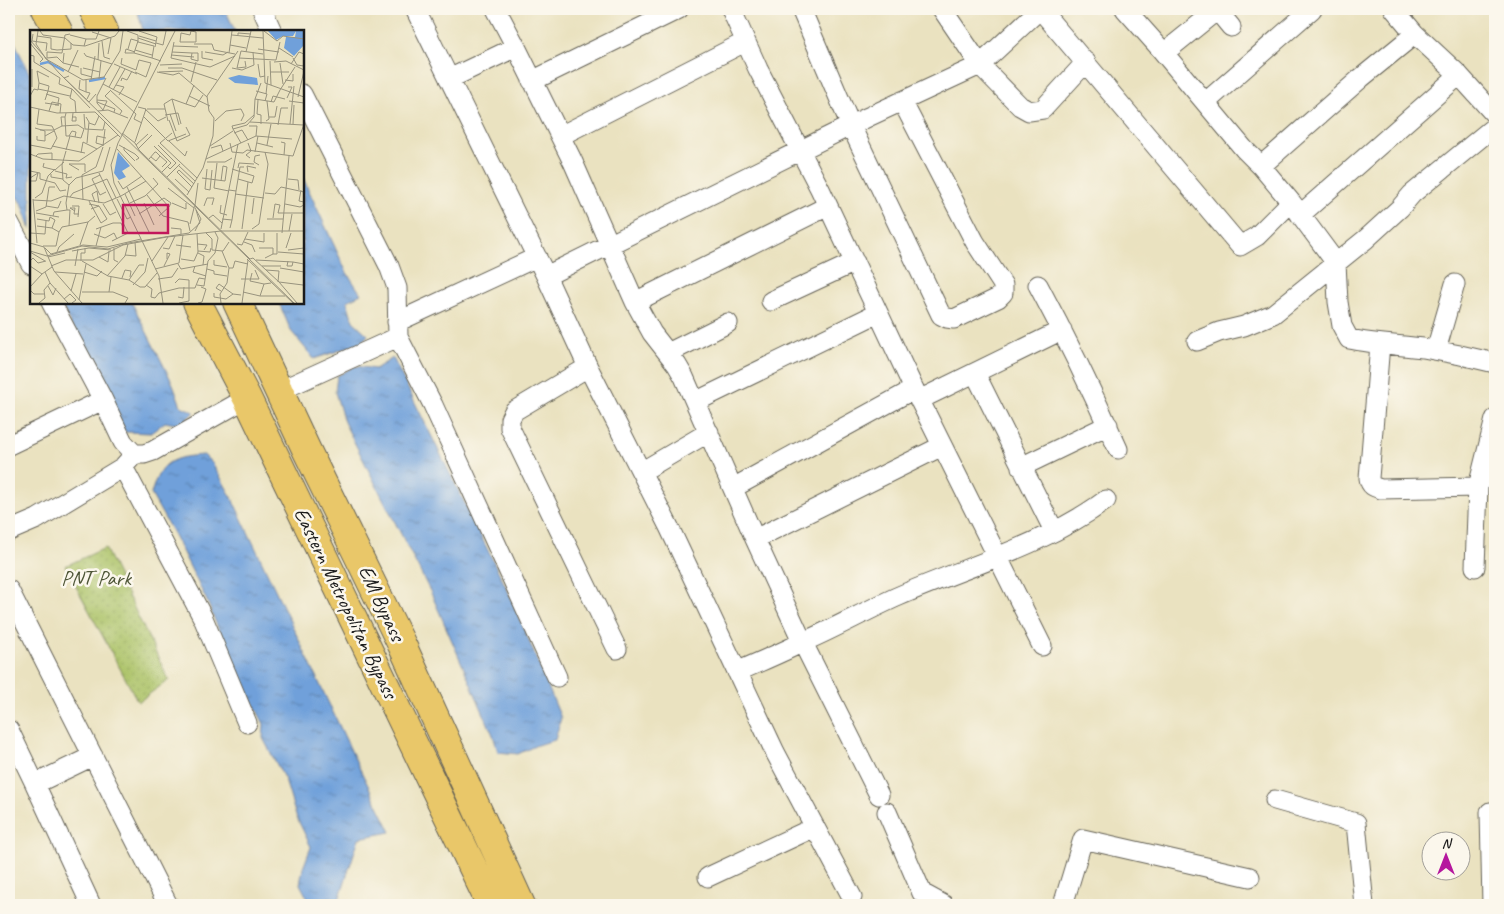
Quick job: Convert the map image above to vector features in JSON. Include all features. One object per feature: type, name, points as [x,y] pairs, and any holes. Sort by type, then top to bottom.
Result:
[{"type":"main road","points":[[46,9],[57,30]]},
{"type":"main road","points":[[93,9],[104,30]]},
{"type":"main road","name":"Eastern Metropolitan Bypass","points":[[198,304],[247,398],[491,905]]},
{"type":"main road","name":"EM Bypass","points":[[238,304],[402,645],[522,905]]},
{"type":"street","points":[[262,9],[272,30]]},
{"type":"street","points":[[415,9],[537,257],[588,367],[669,527],[775,752],[852,897]]},
{"type":"street","points":[[496,9],[560,136],[635,302],[652,333],[684,377],[755,539],[803,643],[883,803],[922,893],[944,905]]},
{"type":"street","points":[[532,80],[679,9]]},
{"type":"street","points":[[731,9],[758,69],[855,262],[917,395],[1042,646]]},
{"type":"street","points":[[801,9],[850,126],[942,315],[954,319],[998,298],[1003,293],[1003,285],[975,242],[902,101]]},
{"type":"street","points":[[942,9],[980,64],[1020,106],[1029,111],[1044,109],[1086,62]]},
{"type":"street","points":[[546,276],[800,150],[980,64],[1040,9],[1240,246],[1295,208],[1459,75]]},
{"type":"street","points":[[1206,102],[1312,9]]},
{"type":"street","points":[[1394,9],[1415,34],[1459,75],[1495,115]]},
{"type":"street","points":[[1130,10],[1244,149],[1261,166],[1336,263],[1338,302],[1342,326],[1350,339],[1436,350],[1495,363]]},
{"type":"street","points":[[1164,53],[1217,10],[1231,27]]},
{"type":"street","points":[[1261,166],[1361,78],[1415,34]]},
{"type":"street","points":[[560,136],[746,42]]},
{"type":"street","points":[[449,78],[516,47]]},
{"type":"street","points":[[304,98],[389,266],[397,288],[397,329],[557,678]]},
{"type":"street","points":[[1197,341],[1219,332],[1244,326],[1272,314],[1336,263],[1400,208],[1412,194],[1495,126]]},
{"type":"street","points":[[635,302],[828,206]]},
{"type":"street","points":[[9,222],[30,262]]},
{"type":"street","points":[[279,391],[537,257]]},
{"type":"street","points":[[770,301],[855,262]]},
{"type":"street","points":[[1436,350],[1455,284]]},
{"type":"street","points":[[1038,285],[1062,330],[1118,449]]},
{"type":"street","points":[[52,304],[123,442],[129,460],[204,618],[247,723]]},
{"type":"street","points":[[695,402],[878,313]]},
{"type":"street","points":[[668,353],[728,323]]},
{"type":"street","points":[[733,488],[917,395],[975,373],[1062,330]]},
{"type":"street","points":[[1380,344],[1370,483],[1374,487],[1381,489],[1478,487]]},
{"type":"street","points":[[588,367],[514,411],[510,419],[510,428],[617,649]]},
{"type":"street","points":[[975,373],[1054,531]]},
{"type":"street","points":[[9,531],[37,518],[129,460],[153,451],[247,398]]},
{"type":"street","points":[[9,445],[103,400]]},
{"type":"street","points":[[1475,567],[1478,487],[1495,419]]},
{"type":"street","points":[[1021,467],[1108,425]]},
{"type":"street","points":[[641,472],[708,432]]},
{"type":"street","points":[[755,539],[942,446]]},
{"type":"street","points":[[737,672],[803,643],[899,596],[1054,531],[1091,511],[1106,500]]},
{"type":"street","points":[[9,590],[168,905]]},
{"type":"street","points":[[9,730],[91,905]]},
{"type":"street","points":[[35,784],[93,756]]},
{"type":"street","points":[[1275,800],[1356,823],[1364,905]]},
{"type":"street","points":[[1490,812],[1492,905]]},
{"type":"street","points":[[708,877],[815,827]]},
{"type":"street","points":[[1063,905],[1083,839],[1250,877]]},
{"type":"green space","name":"PNT Park","points":[[105,548],[169,680],[138,702],[65,566]]},
{"type":"water","points":[[137,9],[225,9],[235,30],[143,30]]},
{"type":"water","points":[[9,30],[30,75],[30,227],[22,203],[9,188]]},
{"type":"water","points":[[304,180],[346,271],[361,294],[347,301],[353,321],[368,335],[361,343],[314,359],[291,331],[279,304],[304,304]]},
{"type":"water","points":[[61,304],[133,304],[173,384],[181,406],[194,412],[181,425],[165,422],[151,433],[125,432]]},
{"type":"water","points":[[393,358],[509,593],[561,718],[555,740],[537,745],[518,754],[498,752],[493,735],[431,593],[344,422],[335,392],[337,376],[355,366],[375,369]]},
{"type":"water","points":[[204,455],[213,464],[231,496],[391,832],[359,838],[338,903],[311,905],[300,884],[303,868],[311,847],[296,816],[285,780],[263,738],[264,724],[232,663],[207,601],[151,494],[159,474],[169,463],[183,457]]}]
